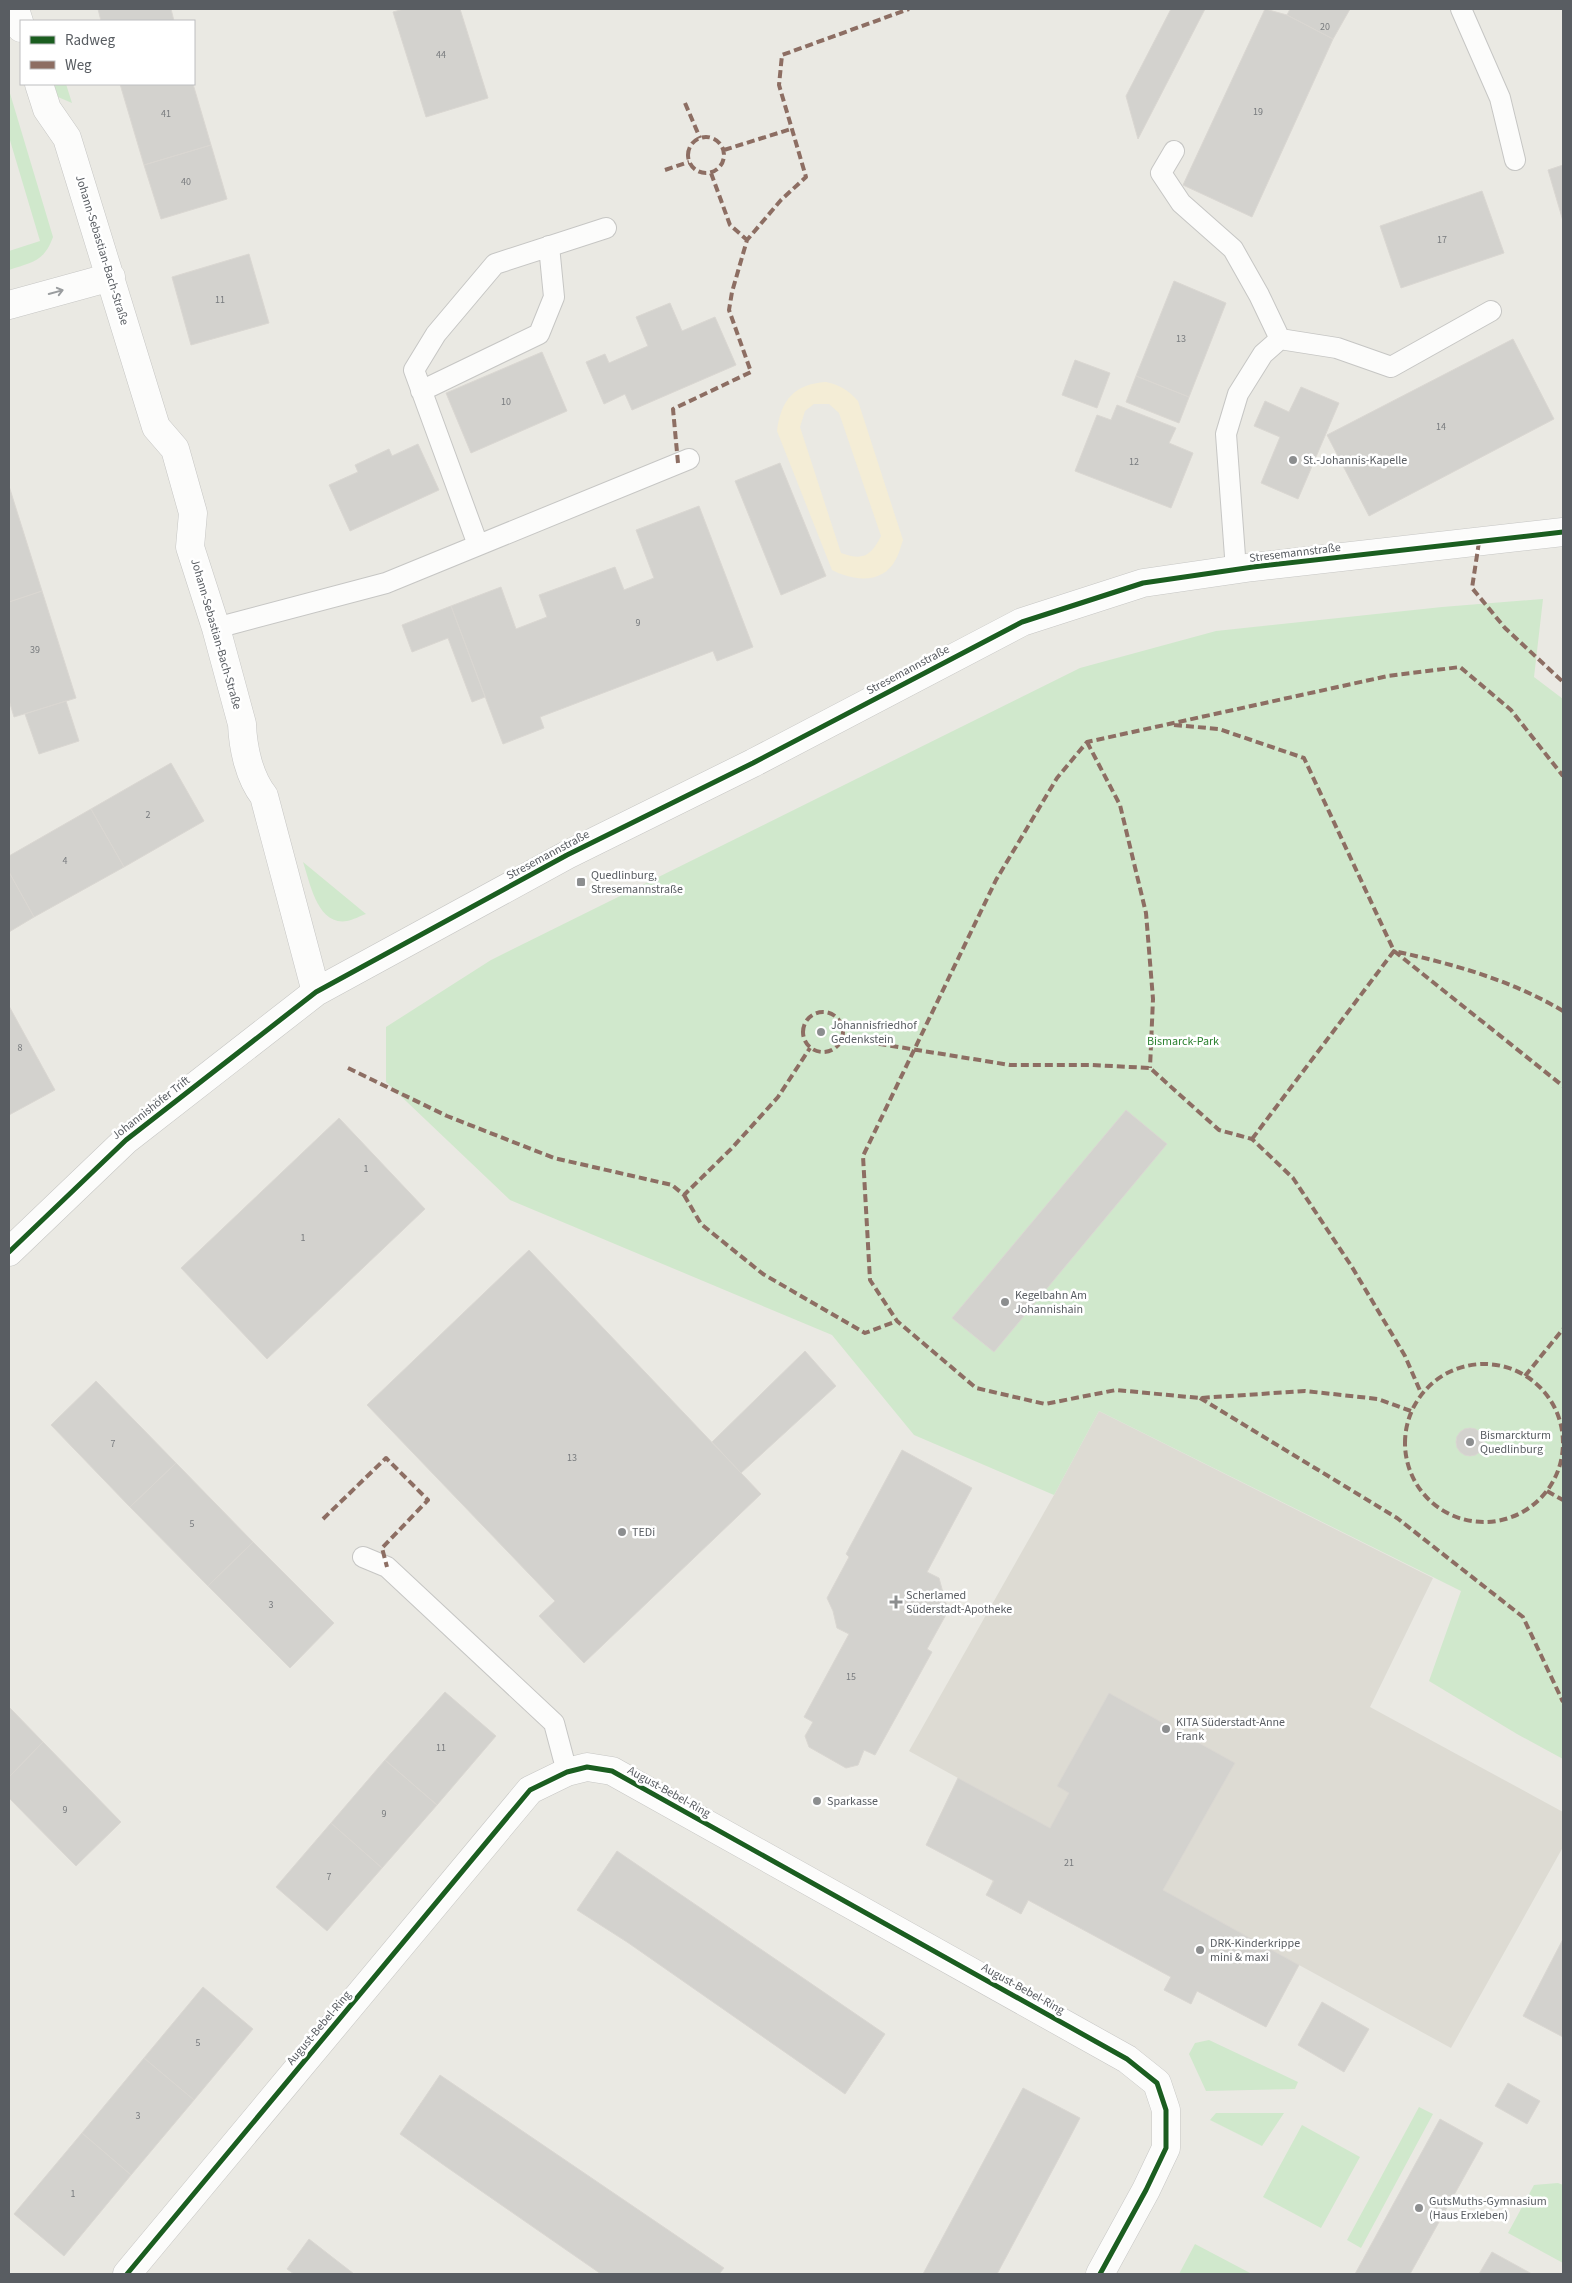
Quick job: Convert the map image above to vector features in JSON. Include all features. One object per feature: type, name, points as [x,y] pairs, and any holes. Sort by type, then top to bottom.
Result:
[{"type":"street","points":[[15,9],[20,25]]},
{"type":"street","name":"Johann-Sebastian-Bach-Straße","points":[[39,85],[47,109],[67,138],[156,427],[175,449],[193,513],[190,547],[216,628],[242,724],[243,740],[255,785],[264,796],[316,992]]},
{"type":"street","points":[[9,304],[111,277]]},
{"type":"street","name":"Stresemannstraße","points":[[316,992],[568,854],[753,763],[1022,622],[1143,584],[1236,570],[1563,532]]},
{"type":"street","name":"Johannishöfer Trift","points":[[9,1252],[126,1140],[316,992]]},
{"type":"street","name":"August-Bebel-Ring","points":[[127,2274],[530,1790],[567,1772],[587,1767],[612,1771],[1127,2059],[1156,2083],[1166,2110],[1166,2148],[1146,2190],[1100,2274]]},
{"type":"lane","points":[[1461,9],[1500,98],[1515,160]]},
{"type":"lane","points":[[1174,151],[1161,173],[1181,203],[1233,249],[1259,295],[1280,339]]},
{"type":"lane","points":[[478,545],[414,370],[436,334],[495,264],[606,228]]},
{"type":"lane","points":[[421,391],[539,334],[554,297],[549,246]]},
{"type":"lane","points":[[1280,339],[1337,348],[1390,366],[1491,311]]},
{"type":"lane","points":[[1236,570],[1226,434],[1238,394],[1263,354],[1280,339]]},
{"type":"lane","points":[[216,628],[386,583],[689,458]]},
{"type":"lane","points":[[363,1557],[387,1567],[554,1723],[567,1772]]},
{"type":"shaded area","name":"KITA Süderstadt-Anne Frank","points":[[1099,1411],[1433,1578],[1370,1707],[1563,1812],[1563,1847],[1451,2048],[1299,1965],[1266,2027],[1197,1991],[1191,2004],[1164,1990],[1171,1976],[1029,1900],[1021,1914],[986,1895],[993,1880],[926,1845],[958,1778],[909,1751],[1054,1495]]},
{"type":"green space","points":[[54,85],[66,85],[72,103],[58,97]]},
{"type":"green space","points":[[9,90],[53,237],[46,252],[36,260],[9,270],[9,251],[40,241],[9,137]]},
{"type":"green space","name":"Bismarck-Park","points":[[1543,599],[1534,677],[1563,699],[1563,1759],[1517,1734],[1429,1681],[1461,1591],[1099,1411],[1054,1495],[914,1435],[832,1335],[510,1200],[386,1082],[386,1027],[491,960],[1080,668],[1216,631],[1442,607]]},
{"type":"green space","points":[[303,862],[366,914],[347,921],[337,921],[328,917],[316,901]]},
{"type":"green space","points":[[1209,2040],[1298,2082],[1295,2089],[1206,2091],[1189,2054],[1195,2043]]},
{"type":"green space","points":[[1419,2107],[1433,2114],[1361,2248],[1347,2240]]},
{"type":"green space","points":[[1216,2113],[1284,2113],[1262,2146],[1210,2120]]},
{"type":"green space","points":[[1302,2125],[1360,2157],[1321,2228],[1263,2197]]},
{"type":"green space","points":[[1558,2183],[1563,2185],[1563,2263],[1508,2233],[1534,2185]]},
{"type":"green space","points":[[1195,2244],[1252,2274],[1179,2274]]},
{"type":"sand","points":[[826,382],[840,386],[858,401],[903,540],[897,557],[890,567],[876,577],[849,577],[832,570],[777,431],[786,402],[797,390],[815,383]],"holes":[[[814,404],[829,404],[839,413],[881,536],[874,548],[866,555],[855,557],[841,553],[800,427],[805,411]]]},
{"type":"building","points":[[98,9],[171,9],[174,20],[101,20]]},
{"type":"building","points":[[404,9],[460,9],[488,98],[426,117],[393,12]]},
{"type":"building","points":[[1171,9],[1205,9],[1138,139],[1126,96]]},
{"type":"building","points":[[1265,9],[1287,15],[1333,39],[1252,217],[1183,185]]},
{"type":"building","points":[[1290,9],[1350,9],[1333,39],[1287,15]]},
{"type":"building","points":[[120,85],[193,85],[211,145],[144,165]]},
{"type":"building","points":[[211,145],[227,199],[161,219],[144,165]]},
{"type":"building","points":[[1563,165],[1563,221],[1548,170]]},
{"type":"building","points":[[1482,191],[1504,253],[1401,288],[1380,226]]},
{"type":"building","points":[[249,254],[269,323],[191,345],[172,277]]},
{"type":"building","points":[[1174,281],[1226,303],[1189,397],[1136,376]]},
{"type":"building","points":[[670,303],[682,331],[715,317],[736,365],[632,410],[625,394],[604,404],[586,362],[605,354],[609,363],[648,346],[636,317]]},
{"type":"building","points":[[1513,339],[1554,419],[1369,516],[1327,435]]},
{"type":"building","points":[[542,352],[567,411],[471,453],[446,393]]},
{"type":"building","points":[[1075,360],[1110,373],[1097,408],[1062,395]]},
{"type":"building","points":[[1136,376],[1189,397],[1179,423],[1126,402]]},
{"type":"building","name":"St.-Johannis-Kapelle","points":[[1301,387],[1339,403],[1298,499],[1261,483],[1280,437],[1254,426],[1265,401],[1289,412]]},
{"type":"building","points":[[1117,405],[1176,428],[1169,443],[1193,453],[1171,508],[1075,471],[1097,415],[1111,420]]},
{"type":"building","points":[[418,444],[439,490],[350,531],[329,485],[358,472],[355,465],[389,449],[392,456]]},
{"type":"building","points":[[780,463],[826,576],[781,595],[735,481]]},
{"type":"building","points":[[9,486],[42,591],[9,602]]},
{"type":"building","points":[[699,506],[753,647],[717,661],[713,651],[540,717],[544,728],[503,744],[451,606],[501,587],[516,629],[547,617],[539,595],[615,567],[624,590],[654,578],[636,530]]},
{"type":"building","points":[[42,591],[76,698],[14,717],[9,700],[9,602]]},
{"type":"building","points":[[451,606],[485,697],[472,702],[448,638],[412,652],[402,625]]},
{"type":"building","points":[[66,701],[79,741],[39,754],[25,714]]},
{"type":"building","points":[[171,763],[204,821],[124,867],[91,809]]},
{"type":"building","points":[[91,809],[124,867],[34,917],[9,872],[9,856]]},
{"type":"building","points":[[9,872],[34,917],[9,932]]},
{"type":"building","points":[[9,1006],[55,1090],[9,1115]]},
{"type":"building","points":[[1126,1110],[1167,1144],[994,1352],[952,1318]]},
{"type":"building","points":[[339,1118],[425,1209],[267,1359],[181,1268]]},
{"type":"building","points":[[529,1250],[761,1494],[584,1663],[539,1616],[555,1601],[367,1405]]},
{"type":"building","points":[[805,1351],[836,1386],[741,1473],[712,1442]]},
{"type":"building","points":[[96,1381],[176,1463],[130,1507],[51,1425]]},
{"type":"building","name":"Bismarckturm Quedlinburg","points":[[1470,1428],[1480,1432],[1484,1442],[1480,1452],[1470,1456],[1460,1452],[1456,1442],[1460,1432]]},
{"type":"building","points":[[902,1450],[972,1488],[927,1572],[939,1578],[948,1611],[927,1649],[932,1652],[875,1755],[864,1750],[858,1765],[846,1768],[809,1747],[805,1736],[813,1722],[804,1717],[849,1634],[837,1628],[833,1611],[827,1598],[849,1557],[846,1554]]},
{"type":"building","points":[[176,1463],[253,1542],[208,1586],[130,1507]]},
{"type":"building","points":[[253,1542],[334,1623],[290,1668],[208,1586]]},
{"type":"building","points":[[445,1692],[496,1736],[437,1805],[385,1760]]},
{"type":"building","points":[[1109,1693],[1235,1763],[1163,1890],[1299,1965],[1266,2027],[1197,1991],[1191,2004],[1164,1990],[1171,1977],[1028,1900],[1021,1914],[986,1895],[994,1881],[926,1845],[958,1778],[1050,1828],[1069,1793],[1057,1786]]},
{"type":"building","points":[[9,1707],[43,1742],[9,1777]]},
{"type":"building","points":[[43,1742],[121,1822],[76,1866],[9,1798],[9,1777]]},
{"type":"building","points":[[385,1760],[437,1805],[382,1868],[331,1823]]},
{"type":"building","points":[[331,1823],[382,1868],[327,1931],[276,1887]]},
{"type":"building","points":[[617,1851],[885,2034],[845,2094],[627,1942],[577,1910]]},
{"type":"building","points":[[1563,1939],[1563,2037],[1523,2016]]},
{"type":"building","points":[[203,1987],[253,2029],[194,2100],[144,2058]]},
{"type":"building","points":[[1322,2002],[1369,2029],[1344,2072],[1298,2045]]},
{"type":"building","points":[[144,2058],[194,2100],[131,2175],[82,2133]]},
{"type":"building","points":[[440,2075],[724,2268],[719,2274],[601,2274],[400,2134]]},
{"type":"building","points":[[1508,2083],[1540,2101],[1527,2124],[1495,2106]]},
{"type":"building","points":[[1023,2088],[1080,2118],[997,2274],[923,2274]]},
{"type":"building","name":"GutsMuths-Gymnasium (Haus Erxleben)","points":[[1440,2119],[1483,2143],[1410,2274],[1355,2274]]},
{"type":"building","points":[[82,2133],[131,2175],[64,2256],[14,2214]]},
{"type":"building","points":[[309,2239],[354,2274],[294,2274],[287,2269]]},
{"type":"building","name":"GutsMuths-Gymnasium (Haus Erxleben)","points":[[1492,2252],[1532,2274],[1479,2274]]},
{"type":"marked path","points":[[678,463],[673,409],[751,372],[729,310],[732,292],[747,240],[781,200],[806,177],[779,85],[782,55],[909,9]]},
{"type":"marked path","points":[[685,103],[700,138]]},
{"type":"marked path","points":[[724,150],[791,129]]},
{"type":"marked path","points":[[706,137],[713,138],[719,142],[723,148],[724,155],[723,162],[719,168],[713,172],[706,173],[699,172],[693,168],[689,162],[688,155],[689,148],[693,142],[699,138],[706,137]]},
{"type":"marked path","points":[[665,170],[689,162]]},
{"type":"marked path","points":[[711,173],[730,225],[747,240]]},
{"type":"marked path","points":[[1479,542],[1472,588],[1505,628],[1563,682]]},
{"type":"marked path","points":[[1411,1411],[1378,1399],[1305,1391],[1200,1398],[1116,1390],[1045,1404],[976,1388],[897,1321],[870,1280],[863,1156],[996,880],[1057,778],[1087,742],[1388,676],[1460,667],[1511,710],[1563,776]]},
{"type":"marked path","points":[[1174,725],[1219,729],[1304,758],[1394,951],[1563,1086]]},
{"type":"marked path","points":[[1087,742],[1120,805],[1146,913],[1153,999],[1150,1068]]},
{"type":"marked path","points":[[1252,1139],[1394,951],[1481,974],[1523,990],[1563,1011]]},
{"type":"marked path","points":[[819,1012],[827,1012],[834,1015],[840,1021],[843,1032],[840,1043],[834,1049],[827,1052],[819,1052],[812,1049],[806,1043],[803,1036],[803,1028],[806,1021],[812,1015],[819,1012]]},
{"type":"marked path","points":[[843,1038],[1010,1065],[1091,1065],[1150,1068],[1219,1130],[1252,1139],[1293,1178],[1352,1267],[1405,1356],[1421,1393]]},
{"type":"marked path","points":[[348,1068],[447,1116],[554,1158],[672,1185],[684,1195],[732,1148],[778,1097],[810,1048]]},
{"type":"marked path","points":[[684,1195],[701,1224],[763,1274],[865,1333],[897,1321]]},
{"type":"marked path","points":[[1525,1376],[1563,1329]]},
{"type":"marked path","points":[[1484,1364],[1514,1370],[1540,1387],[1557,1413],[1563,1443],[1557,1473],[1540,1499],[1514,1516],[1484,1522],[1454,1516],[1428,1499],[1411,1473],[1405,1443],[1411,1413],[1428,1387],[1454,1370],[1484,1364]]},
{"type":"marked path","points":[[1200,1398],[1397,1518],[1523,1617],[1563,1702]]},
{"type":"marked path","points":[[323,1519],[386,1458],[428,1500],[382,1548],[387,1567]]},
{"type":"marked path","points":[[1547,1491],[1563,1500]]},
{"type":"cycle path","points":[[9,1252],[126,1140],[316,992],[567,855],[753,763],[1022,622],[1143,583],[1253,567],[1563,532]]},
{"type":"cycle path","points":[[127,2274],[530,1790],[567,1772],[587,1767],[612,1771],[1127,2059],[1157,2083],[1166,2110],[1166,2148],[1146,2190],[1100,2274]]},
{"type":"place","name":"St.-Johannis-Kapelle","points":[[1293,460]]},
{"type":"place","name":"Quedlinburg, Stresemannstraße","points":[[581,882]]},
{"type":"place","name":"Johannisfriedhof Gedenkstein","points":[[821,1032]]},
{"type":"place","name":"Kegelbahn Am Johannishain","points":[[1005,1302]]},
{"type":"place","name":"Bismarckturm Quedlinburg","points":[[1470,1442]]},
{"type":"place","name":"TEDi","points":[[622,1532]]},
{"type":"place","name":"Scherlamed Süderstadt-Apotheke","points":[[896,1602]]},
{"type":"place","name":"KITA Süderstadt-Anne Frank","points":[[1166,1729]]},
{"type":"place","name":"Sparkasse","points":[[817,1801]]},
{"type":"place","name":"DRK-Kinderkrippe mini & maxi","points":[[1200,1950]]},
{"type":"place","name":"GutsMuths-Gymnasium (Haus Erxleben)","points":[[1419,2208]]}]
